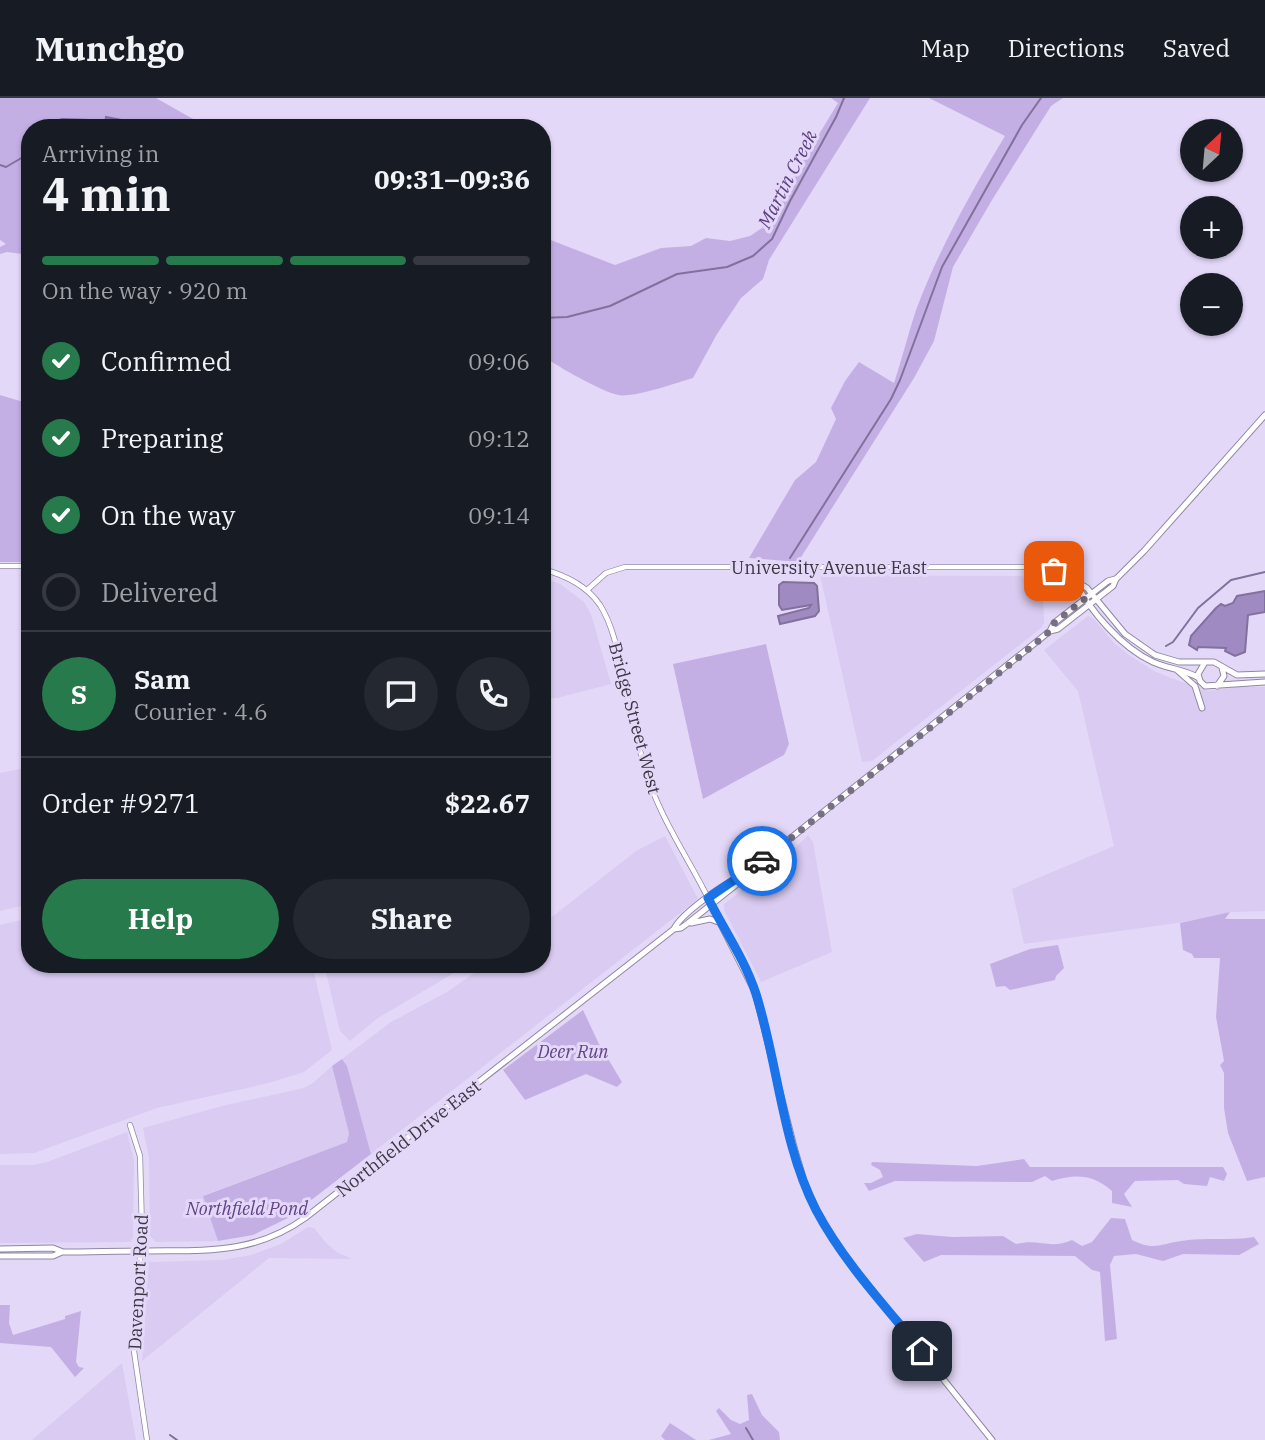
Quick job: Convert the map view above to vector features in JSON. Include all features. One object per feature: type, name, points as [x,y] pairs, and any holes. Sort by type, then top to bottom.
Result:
[{"type":"main road","name":"Northfield Drive East","points":[[674,929],[688,923],[733,879],[742,877],[1050,631],[1054,623],[1113,586],[1115,579],[1144,551],[1265,415]]},
{"type":"main road","name":"University Avenue East","points":[[1075,582],[1081,583],[1125,634],[1147,651],[1179,662],[1209,662]]},
{"type":"main road","points":[[1075,582],[1107,627],[1135,652],[1155,663],[1188,672],[1199,678],[1205,686],[1265,682]]},
{"type":"main road","points":[[1199,678],[1201,666],[1209,662],[1237,675],[1265,674]]},
{"type":"main road","points":[[1172,667],[1195,685],[1202,708]]},
{"type":"main road","points":[[1217,686],[1224,676],[1222,668]]},
{"type":"main road","name":"Northfield Drive East","points":[[0,1249],[53,1248],[63,1252],[233,1249],[268,1239],[295,1226],[674,929],[677,923],[709,901]]},
{"type":"main road","name":"Bridge Street West","points":[[709,901],[755,992],[794,1147],[816,1209],[839,1249],[992,1440]]},
{"type":"main road","points":[[688,923],[710,919],[721,923]]},
{"type":"main road","name":"Northfield Drive East","points":[[0,1256],[54,1256],[63,1252]]},
{"type":"street","points":[[0,566],[21,566]]},
{"type":"street","name":"University Avenue East","points":[[587,590],[606,573],[625,567],[1038,567],[1054,571],[1075,582]]},
{"type":"street","name":"Bridge Street West","points":[[551,572],[587,590],[600,606],[611,628],[651,786],[667,825],[709,901]]},
{"type":"street","name":"Davenport Road","points":[[130,1125],[140,1156],[141,1251],[134,1351],[146,1440]]},
{"type":"shaded area","points":[[820,575],[1021,576],[1038,581],[1043,590],[1044,623],[872,761],[862,762]]},
{"type":"shaded area","points":[[551,581],[560,584],[584,602],[591,614],[611,684],[551,698]]},
{"type":"shaded area","points":[[783,582],[814,583],[817,586],[819,611],[815,616],[780,624],[778,616],[809,608],[811,605],[782,610],[779,605],[779,585]]},
{"type":"shaded area","points":[[1265,591],[1265,612],[1248,615],[1245,652],[1235,656],[1225,651],[1226,648],[1198,647],[1197,650],[1189,645],[1191,636],[1221,604],[1225,606],[1233,603],[1237,596]]},
{"type":"shaded area","points":[[1088,616],[1129,655],[1171,678],[1208,691],[1265,687],[1265,911],[1230,912],[1178,923],[1024,944],[1012,889],[1114,846],[1078,691],[1044,650]]},
{"type":"shaded area","points":[[21,769],[21,906],[0,911],[0,773]]},
{"type":"shaded area","points":[[808,835],[813,842],[832,952],[761,982],[724,910],[724,904]]},
{"type":"shaded area","points":[[665,836],[698,899],[371,1154],[347,1066],[342,1059],[391,1022],[447,992],[474,973],[551,973],[551,918],[636,851]]},
{"type":"shaded area","points":[[21,920],[21,973],[314,973],[332,1050],[304,1072],[269,1083],[157,1108],[34,1153],[0,1154],[0,925]]},
{"type":"shaded area","points":[[326,973],[454,973],[378,1018],[350,1041],[340,1031]]},
{"type":"shaded area","points":[[332,1066],[349,1133],[347,1142],[204,1195],[218,1241],[156,1242],[150,1236],[149,1158],[143,1128],[222,1106],[304,1088]]},
{"type":"shaded area","points":[[127,1132],[134,1160],[131,1242],[0,1243],[0,1165],[33,1165],[47,1162]]},
{"type":"shaded area","points":[[308,1227],[314,1228],[338,1253],[352,1259],[269,1258],[142,1361],[149,1262],[223,1260],[251,1255],[281,1244]]},
{"type":"shaded area","points":[[122,1363],[136,1440],[32,1440],[87,1393]]},
{"type":"green space","points":[[0,98],[156,98],[193,119],[21,119],[21,254],[0,254],[0,247],[6,244],[0,240]]},
{"type":"green space","points":[[831,98],[870,98],[769,260],[763,279],[741,298],[693,378],[644,392],[618,395],[593,385],[551,361],[551,240],[615,265],[661,248],[691,246],[706,238],[730,241],[750,236],[762,228],[838,103]]},
{"type":"green space","points":[[929,98],[1063,98],[1051,106],[953,267],[934,341],[914,378],[798,562],[749,558],[795,480],[816,462],[836,419],[831,408],[859,362],[894,383],[916,310],[935,265],[1005,136]]},
{"type":"green space","points":[[0,395],[21,401],[21,562],[0,562]]},
{"type":"green space","points":[[766,644],[789,744],[784,755],[703,799],[673,664]]},
{"type":"green space","points":[[1230,912],[1225,919],[1265,919],[1265,1177],[1247,1181],[1228,1133],[1224,1108],[1224,1073],[1220,1065],[1224,1061],[1216,1017],[1220,958],[1194,958],[1183,950],[1180,923]]},
{"type":"green space","points":[[1058,945],[1064,968],[1055,980],[1010,990],[1005,986],[996,987],[990,964],[1030,949]]},
{"type":"green space","name":"Deer Run","points":[[583,1010],[599,1044],[622,1082],[617,1087],[586,1074],[525,1100],[503,1070]]},
{"type":"green space","name":"Northfield Pond","points":[[342,1059],[347,1066],[371,1154],[288,1218],[253,1235],[218,1241],[203,1196],[347,1142],[349,1133],[332,1066]]},
{"type":"green space","points":[[1024,1159],[1030,1167],[1223,1167],[1227,1174],[1224,1181],[1210,1177],[1207,1186],[1184,1184],[1178,1180],[1135,1181],[1124,1194],[1132,1207],[1112,1203],[1112,1191],[1098,1181],[1084,1177],[1052,1181],[1045,1176],[1032,1182],[895,1181],[869,1191],[864,1183],[871,1183],[883,1177],[880,1170],[871,1165],[872,1162],[977,1166]]},
{"type":"green space","points":[[1111,1218],[1125,1219],[1132,1240],[1146,1245],[1254,1237],[1259,1244],[1239,1255],[1183,1254],[1163,1261],[1136,1254],[1114,1256],[1110,1265],[1117,1339],[1105,1341],[1100,1272],[1092,1270],[1075,1256],[941,1255],[924,1262],[903,1238],[917,1234],[953,1237],[1003,1236],[1016,1244],[1057,1244],[1072,1240],[1082,1246],[1092,1242]]},
{"type":"green space","points":[[0,1305],[10,1305],[9,1323],[13,1335],[65,1319],[65,1316],[81,1311],[76,1362],[79,1367],[84,1368],[75,1377],[51,1347],[0,1343]]},
{"type":"green space","points":[[752,1394],[762,1415],[779,1432],[780,1440],[709,1440],[731,1434],[716,1411],[719,1408],[731,1420],[740,1424],[749,1420],[747,1395]]},
{"type":"green space","points":[[670,1423],[696,1440],[665,1440],[661,1436]]},
{"type":"waterway","name":"Martin Creek","points":[[551,318],[567,317],[610,306],[677,274],[727,267],[753,256],[772,239],[844,98]]},
{"type":"waterway","points":[[790,558],[891,399],[942,267],[1022,125],[1041,98]]},
{"type":"waterway","points":[[0,165],[6,167],[21,158]]},
{"type":"waterway","points":[[1166,646],[1173,642],[1198,608],[1231,580],[1265,572]]},
{"type":"waterway","points":[[746,1428],[753,1440]]},
{"type":"waterway","points":[[170,1435],[177,1440]]},
{"type":"way so far","points":[[762,861],[1018,658],[1050,631],[1054,623],[1086,598],[1075,582],[1054,571]]},
{"type":"route","points":[[762,861],[708,898],[755,992],[794,1147],[816,1209],[839,1249],[922,1351]]}]
